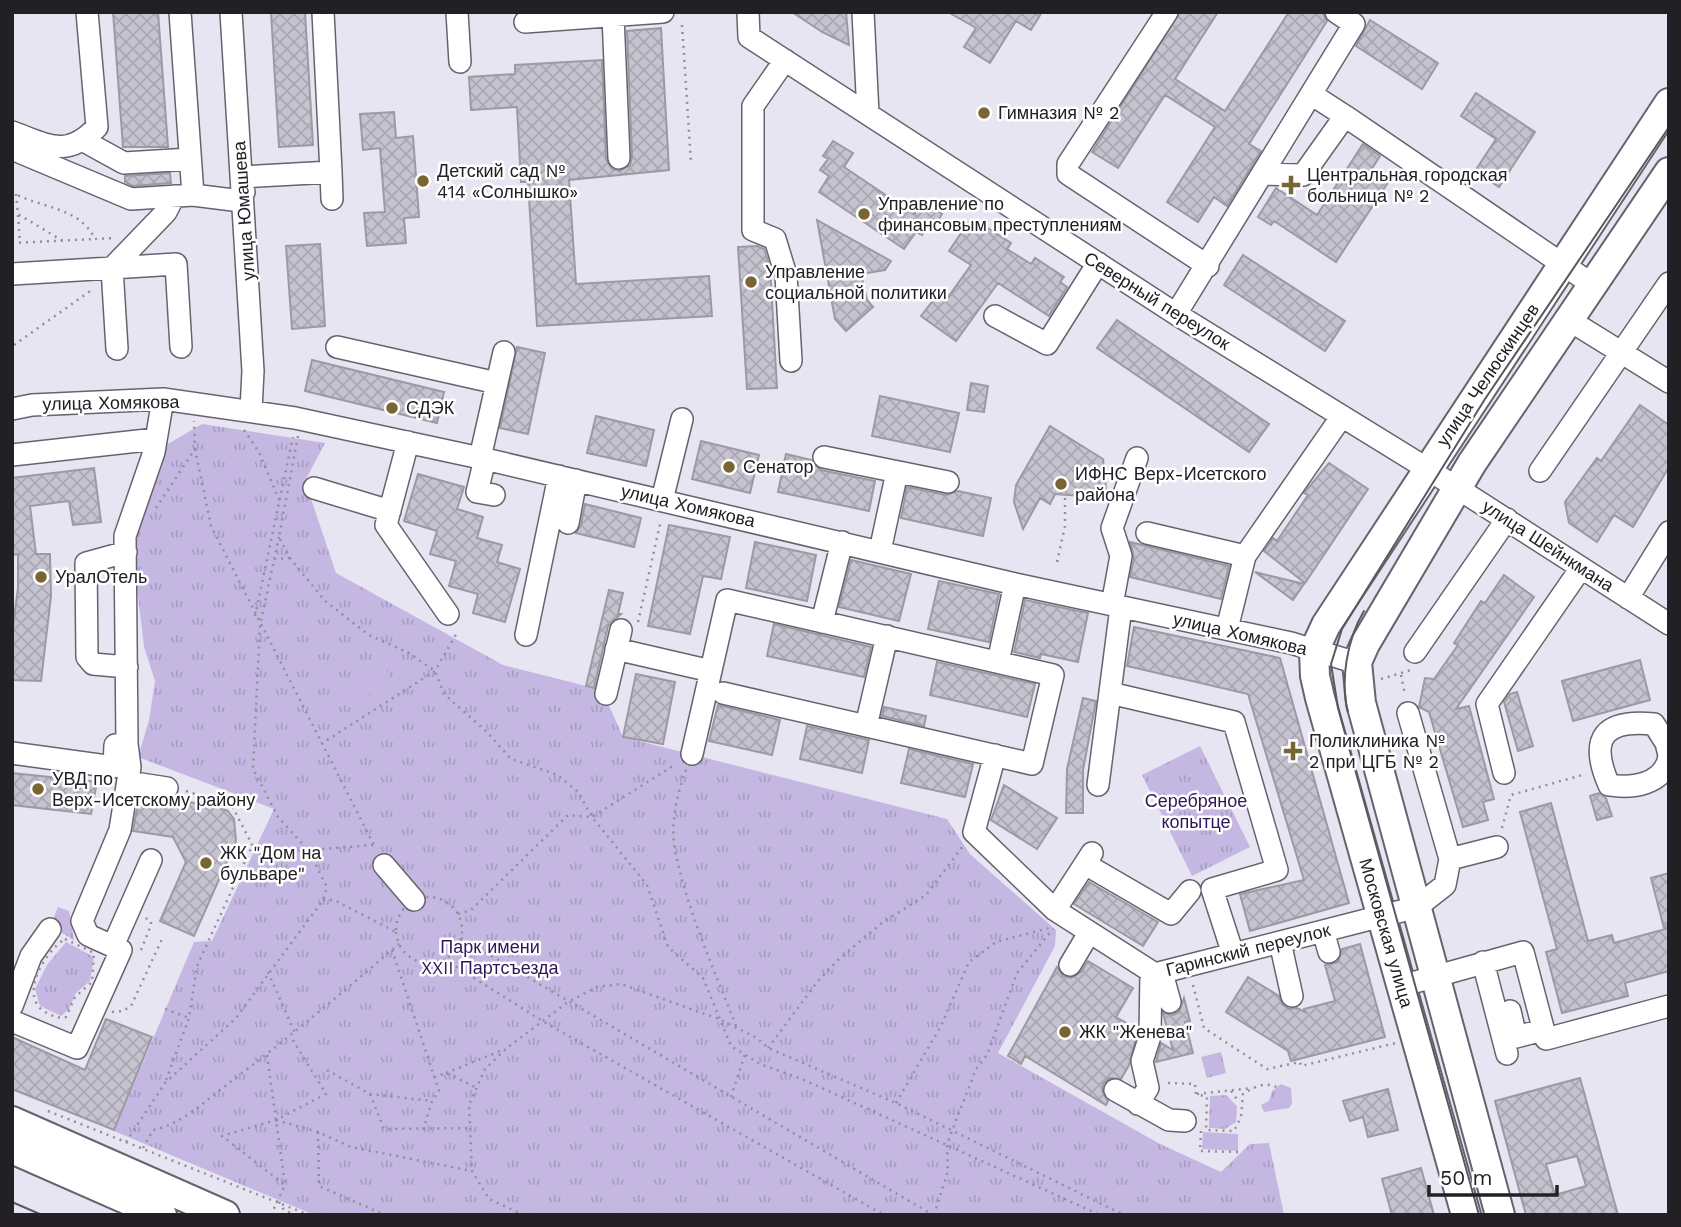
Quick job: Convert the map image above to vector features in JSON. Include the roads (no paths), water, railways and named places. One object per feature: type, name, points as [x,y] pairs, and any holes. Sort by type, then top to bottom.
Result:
[{"type":"main road","name":"улица Челюскинцев","points":[[1314,650],[1326,625],[1426,468],[1669,103]]},
{"type":"main road","name":"улица Челюскинцев","points":[[1367,671],[1365,644],[1458,488],[1669,172]]},
{"type":"main road","name":"Московская улица","points":[[1314,650],[1315,676],[1320,698],[1466,1215]]},
{"type":"main road","name":"Московская улица","points":[[1367,671],[1361,703],[1500,1215]]},
{"type":"main road","points":[[12,1121],[225,1215]]},
{"type":"main road","points":[[12,1149],[162,1215]]},
{"type":"street","points":[[12,132],[60,149],[85,141],[97,127],[87,12]]},
{"type":"street","points":[[117,349],[112,268],[184,195],[190,159],[180,12]]},
{"type":"street","name":"улица Юмашева","points":[[231,12],[253,371],[244,415]]},
{"type":"street","points":[[323,12],[332,199]]},
{"type":"street","points":[[457,12],[460,62]]},
{"type":"street","points":[[526,22],[663,12]]},
{"type":"street","name":"Северный переулок","points":[[748,12],[749,37],[1176,314],[1426,468]]},
{"type":"street","points":[[863,12],[868,114]]},
{"type":"street","points":[[1167,12],[1068,163],[1068,174],[1208,266]]},
{"type":"street","points":[[1176,314],[1208,266],[1354,24],[1336,12]]},
{"type":"street","points":[[613,16],[620,158]]},
{"type":"street","points":[[785,60],[752,106],[753,230],[775,239],[786,275],[791,361]]},
{"type":"street","points":[[1311,94],[1593,285]]},
{"type":"street","points":[[1262,174],[1303,175],[1345,116]]},
{"type":"street","points":[[85,141],[124,163],[190,159]]},
{"type":"street","points":[[12,149],[131,199],[184,195],[233,200],[243,184],[331,172]]},
{"type":"street","points":[[995,316],[1047,344],[1098,263]]},
{"type":"street","points":[[12,274],[176,264],[181,347]]},
{"type":"street","points":[[1539,471],[1669,283]]},
{"type":"street","points":[[1569,320],[1669,382]]},
{"type":"street","points":[[337,347],[497,383]]},
{"type":"street","points":[[494,495],[477,492],[504,352]]},
{"type":"street","points":[[12,1021],[77,1048],[121,950],[88,935],[82,921],[120,830],[146,788],[127,744],[125,536],[156,439],[163,399]]},
{"type":"street","name":"улица Хомякова","points":[[12,410],[32,405],[163,399],[408,443],[568,478],[663,507],[842,542],[1015,584],[1227,629],[1314,650],[1367,671]]},
{"type":"street","points":[[1227,629],[1245,556],[1342,416]]},
{"type":"street","points":[[663,507],[682,419]]},
{"type":"street","points":[[12,455],[156,439]]},
{"type":"street","points":[[408,443],[386,525],[448,614]]},
{"type":"street","points":[[824,457],[947,482]]},
{"type":"street","points":[[1098,785],[1110,693],[1121,556],[1112,528],[1137,458]]},
{"type":"street","name":"улица Шейнкмана","points":[[1426,468],[1669,624]]},
{"type":"street","points":[[880,551],[897,472]]},
{"type":"street","points":[[568,478],[568,523]]},
{"type":"street","points":[[526,635],[568,478]]},
{"type":"street","points":[[314,488],[390,511]]},
{"type":"street","points":[[1415,652],[1507,519]]},
{"type":"street","points":[[1628,598],[1669,531]]},
{"type":"street","points":[[1147,533],[1245,556]]},
{"type":"street","points":[[822,622],[842,542]]},
{"type":"street","points":[[125,552],[86,563],[87,657],[93,664],[127,667]]},
{"type":"street","points":[[1504,773],[1487,704],[1581,568]]},
{"type":"street","points":[[998,662],[1015,584]]},
{"type":"street","points":[[692,754],[727,600],[1053,675],[1032,764],[723,693]]},
{"type":"street","points":[[866,726],[887,636]]},
{"type":"street","points":[[606,694],[622,644],[711,671]]},
{"type":"street","points":[[1110,693],[1234,722],[1277,870],[1212,889],[1233,954]]},
{"type":"street","points":[[1408,713],[1450,859],[1445,885],[1417,907]]},
{"type":"street","points":[[1629,721],[1654,724],[1665,733],[1669,756],[1667,769],[1660,776],[1627,788],[1609,785],[1600,754],[1604,736],[1615,726],[1629,721]]},
{"type":"street","points":[[12,753],[114,768],[115,745],[127,744]]},
{"type":"street","name":"Гаринский переулок","points":[[995,755],[974,832],[1055,918],[1089,933],[1156,972],[1417,907]]},
{"type":"street","points":[[1450,859],[1497,847]]},
{"type":"street","points":[[1055,918],[1089,858],[1171,914],[1190,891]]},
{"type":"street","points":[[113,946],[151,860]]},
{"type":"street","points":[[382,860],[414,900]]},
{"type":"street","points":[[12,1006],[30,956],[50,929]]},
{"type":"street","points":[[1324,931],[1329,952]]},
{"type":"street","points":[[1070,965],[1089,933]]},
{"type":"street","points":[[1280,942],[1292,996]]},
{"type":"street","points":[[1401,986],[1523,952],[1546,1039],[1669,1006]]},
{"type":"street","points":[[1483,962],[1507,1054]]},
{"type":"street","points":[[1156,972],[1170,1002]]},
{"type":"street","points":[[1138,1104],[1148,1088],[1142,1061],[1150,1035],[1156,972]]},
{"type":"street","points":[[1490,988],[1506,996],[1516,1037],[1539,1031]]},
{"type":"street","points":[[1115,1090],[1169,1121],[1185,1121]]},
{"type":"tram line","points":[[1479,1215],[1338,708],[1331,664],[1342,629],[1485,399],[1669,127]]},
{"type":"tram line","points":[[1348,712],[1345,674],[1349,647],[1364,611]]},
{"type":"tram line","points":[[12,1202],[42,1215]]},
{"type":"place","name":"Гимназия № 2","points":[[984,113]]},
{"type":"place","name":"Детский сад № 414 «Солнышко»","points":[[423,181]]},
{"type":"place","name":"Центральная городская больница № 2","points":[[1291,185]]},
{"type":"place","name":"Управление по финансовым преступлениям","points":[[864,214]]},
{"type":"place","name":"Управление социальной политики","points":[[751,282]]},
{"type":"place","name":"СДЭК","points":[[392,408]]},
{"type":"place","name":"Сенатор","points":[[729,467]]},
{"type":"place","name":"ИФНС Верх-Исетского района","points":[[1061,484]]},
{"type":"place","name":"УралОтель","points":[[41,577]]},
{"type":"place","name":"Поликлиника № 2 при ЦГБ № 2","points":[[1293,751]]},
{"type":"place","name":"УВД по Верх-Исетскому району","points":[[38,789]]},
{"type":"place","name":"ЖК \"Дом на бульваре\"","points":[[206,863]]},
{"type":"place","name":"ЖК \"Женева\"","points":[[1065,1032]]},
{"type":"park label","name":"Серебряное копытце","points":[[1196,811]]},
{"type":"park label","name":"Парк имени XXII Партсъезда","points":[[490,957]]}]
